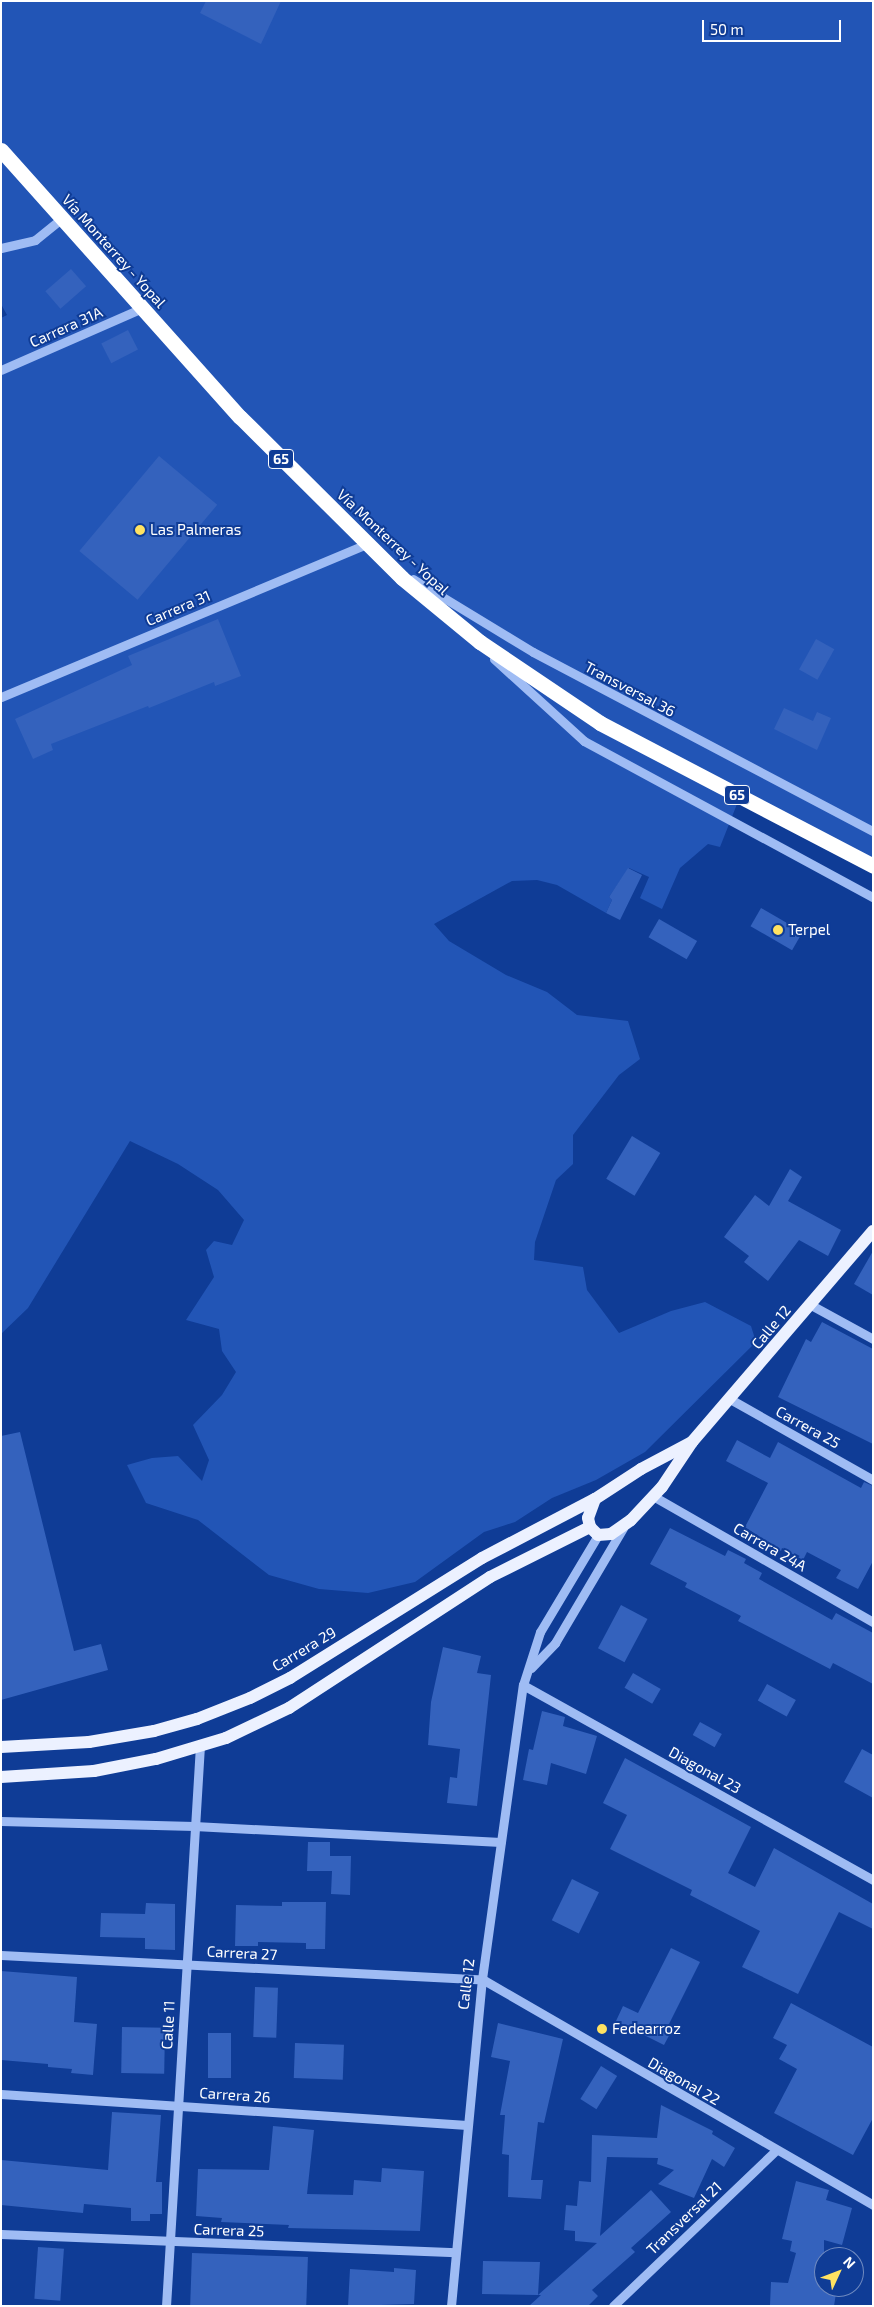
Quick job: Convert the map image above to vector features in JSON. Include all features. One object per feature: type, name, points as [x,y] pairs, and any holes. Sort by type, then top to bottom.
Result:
[{"type":"highway","name":"Vía Monterrey - Yopal","points":[[1,150],[247,424],[366,544],[447,615],[480,642],[600,723],[873,866]]},
{"type":"main road","name":"Calle 12","points":[[692,1442],[873,1231]]},
{"type":"main road","points":[[1,1777],[94,1771],[156,1759],[226,1738],[289,1708],[490,1577],[594,1531],[611,1534],[623,1528],[654,1496],[692,1442]]},
{"type":"main road","name":"Carrera 29","points":[[1,1747],[89,1742],[154,1731],[197,1719],[250,1698],[290,1678],[482,1558],[595,1499],[641,1469],[692,1442]]},
{"type":"main road","points":[[594,1531],[589,1510],[595,1499]]},
{"type":"street","points":[[1,248],[35,240],[62,218]]},
{"type":"street","name":"Carrera 31A","points":[[1,370],[142,308]]},
{"type":"street","name":"Carrera 31","points":[[1,696],[366,544]]},
{"type":"street","name":"Transversal 36","points":[[382,559],[525,648],[873,831]]},
{"type":"street","name":"65","points":[[447,615],[584,741],[873,897]]},
{"type":"street","points":[[811,1305],[873,1339]]},
{"type":"street","name":"Carrera 25","points":[[730,1399],[873,1480]]},
{"type":"street","name":"Carrera 24A","points":[[654,1496],[873,1622]]},
{"type":"street","name":"Calle 12","points":[[531,1668],[555,1643],[623,1528]]},
{"type":"street","name":"Calle 12","points":[[451,2306],[482,1979],[524,1685],[531,1668],[540,1632],[594,1531]]},
{"type":"street","name":"Diagonal 23","points":[[524,1685],[873,1880]]},
{"type":"street","name":"Calle 11","points":[[166,2306],[185,1964],[200,1746]]},
{"type":"street","points":[[1,1821],[194,1826],[501,1842]]},
{"type":"street","name":"Carrera 27","points":[[1,1955],[482,1979]]},
{"type":"street","name":"Diagonal 22","points":[[482,1979],[873,2205]]},
{"type":"street","name":"Carrera 26","points":[[1,2094],[467,2125]]},
{"type":"street","name":"Transversal 21","points":[[613,2306],[775,2150]]},
{"type":"street","name":"Carrera 25","points":[[1,2234],[456,2252]]},
{"type":"shaded area","points":[[1,1],[873,1],[873,868],[739,799],[720,847],[708,844],[680,868],[662,909],[640,898],[649,877],[629,868],[609,897],[612,900],[606,913],[557,885],[537,880],[512,881],[434,924],[449,941],[506,975],[547,992],[577,1015],[628,1021],[640,1059],[619,1075],[573,1135],[573,1164],[556,1180],[535,1242],[534,1260],[583,1267],[587,1290],[619,1333],[671,1311],[705,1302],[751,1326],[756,1342],[645,1452],[596,1480],[552,1498],[515,1522],[484,1532],[415,1582],[368,1593],[319,1589],[269,1575],[198,1520],[146,1503],[127,1465],[152,1458],[178,1456],[202,1481],[209,1460],[193,1425],[222,1395],[236,1372],[222,1351],[219,1329],[186,1320],[214,1277],[206,1250],[214,1241],[232,1245],[244,1220],[218,1190],[178,1164],[130,1141],[28,1308],[1,1334],[1,318],[7,315],[1,304]]},
{"type":"building","points":[[206,1],[281,1],[261,44],[200,13]]},
{"type":"building","points":[[71,269],[86,286],[60,309],[45,291]]},
{"type":"building","points":[[128,330],[138,350],[111,363],[101,344]]},
{"type":"building","points":[[159,456],[217,505],[138,600],[79,551]]},
{"type":"building","points":[[218,619],[241,676],[215,686],[214,682],[51,744],[53,750],[33,759],[15,719],[132,665],[128,656]]},
{"type":"building","points":[[816,639],[834,649],[817,680],[799,670]]},
{"type":"building","points":[[784,708],[813,721],[817,712],[831,718],[817,750],[774,729]]},
{"type":"building","points":[[628,868],[642,875],[620,920],[606,913],[612,900],[609,897]]},
{"type":"building","points":[[761,908],[803,932],[792,950],[750,926]]},
{"type":"building","points":[[659,919],[697,941],[687,959],[648,937]]},
{"type":"building","points":[[632,1136],[660,1153],[635,1196],[606,1179]]},
{"type":"building","points":[[790,1169],[802,1177],[788,1201],[841,1230],[828,1256],[799,1240],[768,1281],[744,1262],[749,1256],[724,1237],[755,1195],[769,1206]]},
{"type":"building","points":[[873,1251],[873,1295],[854,1284]]},
{"type":"building","points":[[822,1322],[873,1349],[873,1444],[778,1397],[806,1339],[811,1342]]},
{"type":"building","points":[[20,1432],[74,1651],[101,1644],[108,1670],[1,1700],[1,1436]]},
{"type":"building","points":[[737,1440],[770,1458],[778,1442],[861,1488],[864,1482],[873,1486],[873,1561],[858,1589],[836,1578],[841,1570],[807,1552],[803,1560],[782,1548],[781,1551],[745,1527],[768,1483],[726,1461]]},
{"type":"building","points":[[670,1528],[725,1556],[728,1550],[746,1559],[744,1563],[762,1573],[759,1579],[832,1620],[836,1613],[873,1633],[873,1684],[833,1663],[830,1669],[738,1621],[741,1616],[685,1587],[687,1583],[650,1564]]},
{"type":"building","points":[[621,1605],[647,1619],[624,1662],[598,1648]]},
{"type":"building","points":[[443,1647],[481,1656],[477,1673],[491,1675],[477,1806],[447,1803],[450,1777],[457,1778],[460,1749],[428,1745],[431,1702]]},
{"type":"building","points":[[633,1673],[661,1689],[652,1704],[624,1688]]},
{"type":"building","points":[[767,1684],[796,1700],[787,1717],[758,1701]]},
{"type":"building","points":[[542,1711],[565,1717],[563,1726],[597,1736],[586,1774],[551,1763],[547,1785],[523,1780],[529,1749],[533,1750]]},
{"type":"building","points":[[700,1722],[722,1734],[715,1747],[693,1735]]},
{"type":"building","points":[[862,1749],[873,1755],[873,1798],[844,1782]]},
{"type":"building","points":[[625,1758],[751,1827],[728,1873],[755,1887],[774,1848],[873,1904],[873,1929],[839,1912],[798,1994],[742,1967],[760,1931],[690,1895],[692,1890],[610,1849],[627,1815],[603,1803]]},
{"type":"building","points":[[308,1842],[330,1842],[330,1856],[351,1856],[350,1895],[331,1894],[332,1871],[307,1871]]},
{"type":"building","points":[[572,1879],[599,1892],[579,1933],[552,1920]]},
{"type":"building","points":[[282,1902],[326,1902],[325,1949],[306,1949],[306,1943],[258,1942],[258,1946],[235,1946],[236,1905],[282,1906]]},
{"type":"building","points":[[146,1903],[175,1904],[175,1950],[145,1949],[145,1938],[100,1937],[101,1913],[145,1914]]},
{"type":"building","points":[[671,1948],[700,1962],[667,2028],[672,2030],[664,2045],[616,2021],[623,2006],[638,2013]]},
{"type":"building","points":[[1,1971],[77,1977],[74,2022],[97,2024],[93,2075],[71,2073],[72,2069],[48,2067],[48,2064],[1,2060]]},
{"type":"building","points":[[255,1987],[278,1988],[276,2038],[253,2037]]},
{"type":"building","points":[[791,2003],[873,2047],[873,2118],[853,2155],[774,2113],[797,2069],[779,2059],[787,2045],[773,2038]]},
{"type":"building","points":[[498,2023],[563,2039],[544,2123],[538,2122],[531,2180],[543,2180],[541,2199],[508,2197],[509,2155],[502,2154],[505,2115],[500,2115],[510,2061],[491,2057]]},
{"type":"building","points":[[122,2027],[165,2028],[164,2074],[121,2073]]},
{"type":"building","points":[[208,2033],[231,2033],[231,2078],[208,2078]]},
{"type":"building","points":[[295,2043],[344,2045],[343,2080],[294,2078]]},
{"type":"building","points":[[601,2066],[617,2076],[596,2109],[580,2099]]},
{"type":"building","points":[[661,2105],[713,2131],[712,2134],[735,2148],[724,2167],[712,2159],[694,2198],[658,2184],[674,2170],[657,2164],[658,2158],[607,2157],[600,2236],[651,2190],[671,2212],[631,2248],[635,2252],[592,2290],[598,2296],[588,2306],[529,2306],[541,2295],[538,2295],[597,2243],[575,2241],[575,2231],[564,2230],[566,2205],[577,2206],[579,2181],[591,2182],[592,2135],[657,2138]]},
{"type":"building","points":[[112,2112],[161,2115],[156,2182],[162,2182],[162,2214],[150,2214],[150,2221],[131,2221],[131,2208],[84,2204],[83,2213],[1,2205],[1,2160],[108,2170]]},
{"type":"building","points":[[273,2126],[314,2130],[307,2194],[353,2195],[354,2180],[381,2182],[382,2168],[424,2171],[420,2231],[288,2228],[289,2225],[221,2222],[222,2218],[196,2216],[198,2169],[269,2170]]},
{"type":"building","points":[[796,2181],[829,2190],[826,2200],[852,2208],[842,2245],[824,2240],[824,2247],[814,2247],[814,2297],[835,2297],[834,2306],[770,2305],[771,2282],[788,2283],[796,2253],[790,2251],[792,2241],[782,2239]]},
{"type":"building","points":[[38,2247],[64,2249],[60,2301],[34,2299]]},
{"type":"building","points":[[192,2253],[308,2257],[306,2306],[190,2306]]},
{"type":"building","points":[[483,2261],[540,2262],[538,2295],[482,2294]]},
{"type":"building","points":[[394,2268],[416,2270],[414,2304],[348,2306],[350,2269],[394,2272]]},
{"type":"place","name":"Las Palmeras","points":[[140,530]]},
{"type":"place","name":"Terpel","points":[[778,930]]},
{"type":"place","name":"Fedearroz","points":[[602,2029]]}]
